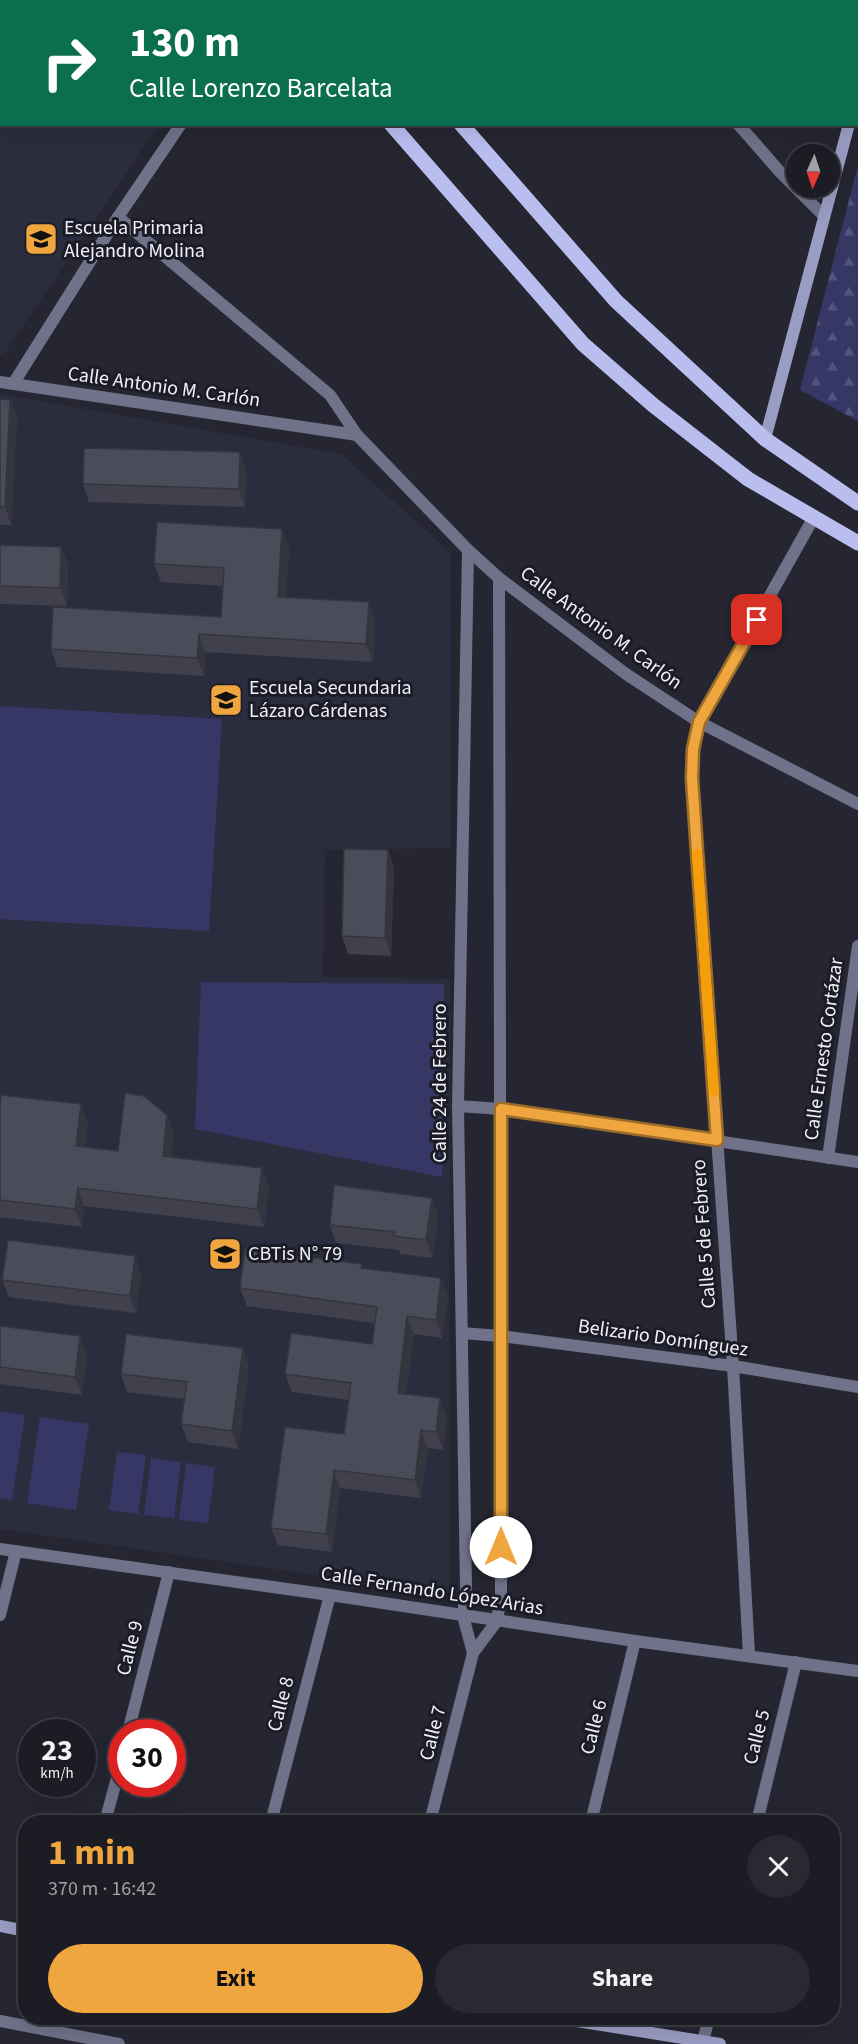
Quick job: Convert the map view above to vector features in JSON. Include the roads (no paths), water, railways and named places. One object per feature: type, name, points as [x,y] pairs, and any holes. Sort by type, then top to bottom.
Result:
[{"type":"main road","points":[[393,126],[583,344],[653,405],[748,479],[858,543]]},
{"type":"main road","points":[[463,126],[616,301],[765,439],[858,504]]},
{"type":"street","points":[[6,383],[180,126]]},
{"type":"street","points":[[740,126],[780,172],[824,216]]},
{"type":"street","points":[[765,439],[848,126]]},
{"type":"street","name":"Calle Antonio M. Carlón","points":[[118,217],[330,395],[357,435],[468,550],[499,578],[626,674],[699,722],[858,804]]},
{"type":"street","name":"Calle Antonio M. Carlón","points":[[6,383],[357,435]]},
{"type":"street","name":"Calle 5 de Febrero","points":[[749,1655],[733,1366],[692,779],[693,749],[699,722],[814,517]]},
{"type":"street","name":"Calle 24 de Febrero","points":[[463,1616],[466,1589],[458,1106],[468,550]]},
{"type":"street","points":[[497,1621],[501,1594],[499,578]]},
{"type":"street","name":"Calle Ernesto Cortázar","points":[[828,1158],[858,946]]},
{"type":"street","points":[[458,1106],[501,1109],[858,1162]]},
{"type":"street","name":"Belizario Domínguez","points":[[462,1333],[733,1366],[858,1387]]},
{"type":"street","name":"Calle Fernando López Arias","points":[[0,1549],[858,1671]]},
{"type":"street","points":[[0,1615],[16,1551]]},
{"type":"street","name":"Calle 9","points":[[131,1719],[169,1572]]},
{"type":"street","name":"Calle 8","points":[[273,1815],[330,1595]]},
{"type":"street","points":[[463,1616],[474,1653]]},
{"type":"street","name":"Calle 7","points":[[432,1815],[474,1653],[497,1621]]},
{"type":"street","name":"Calle 6","points":[[593,1815],[635,1641]]},
{"type":"street","name":"Calle 5","points":[[759,1815],[796,1662]]},
{"type":"street","points":[[107,1815],[112,1797]]},
{"type":"street","points":[[0,1926],[18,1929]]},
{"type":"street","points":[[0,2021],[18,2025]]},
{"type":"street","points":[[20,2025],[116,2044]]},
{"type":"street","points":[[602,2025],[720,2044]]},
{"type":"street","points":[[703,2041],[707,2025]]},
{"type":"place","name":"Escuela Primaria Alejandro Molina","points":[[41,239]]},
{"type":"place","name":"Escuela Secundaria Lázaro Cárdenas","points":[[226,700]]},
{"type":"place","name":"CBTis N° 79","points":[[225,1254]]}]
